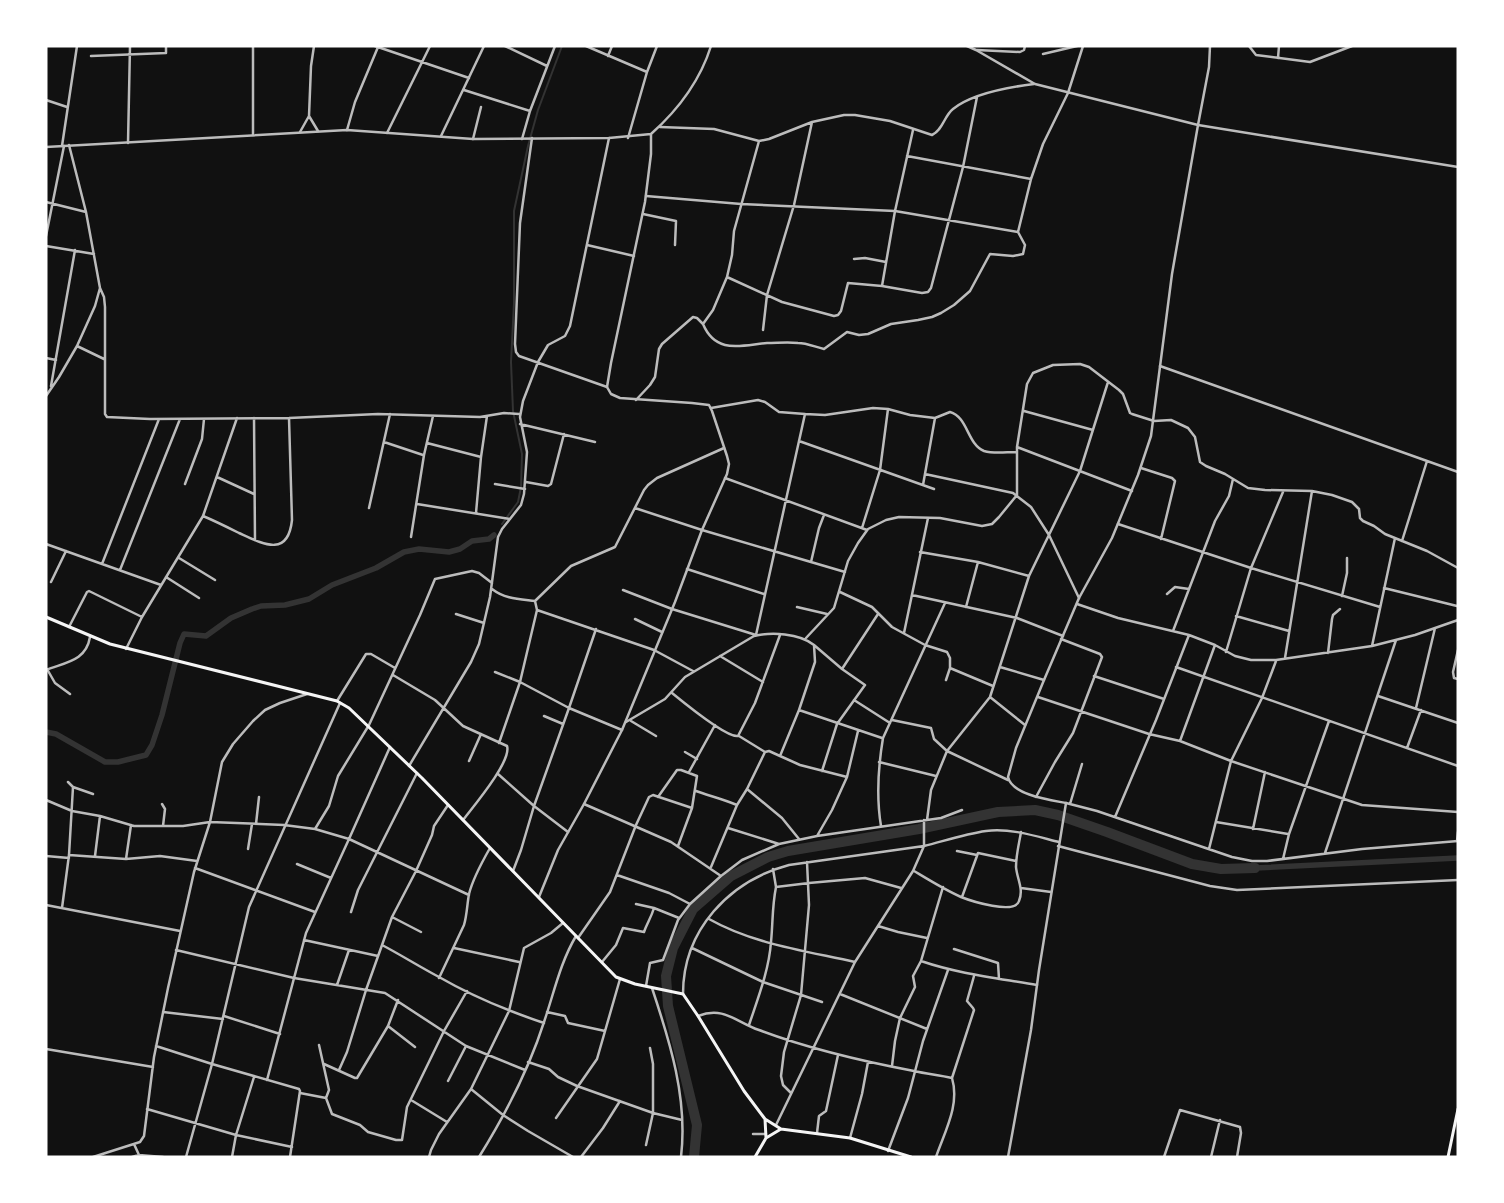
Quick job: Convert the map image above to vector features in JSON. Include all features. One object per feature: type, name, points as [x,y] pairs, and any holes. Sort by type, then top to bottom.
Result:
[{"type":"main road","points":[[46,617],[90,637],[126,649],[339,702],[349,708],[369,725],[620,979],[646,987],[681,994],[698,1016],[744,1091],[765,1119],[781,1129]]},
{"type":"main road","points":[[1448,1157],[1458,1109]]},
{"type":"main road","points":[[755,1157],[766,1136],[765,1119]]},
{"type":"main road","points":[[766,1136],[781,1129],[817,1133],[850,1138],[910,1157]]},
{"type":"street","points":[[46,236],[63,146],[67,106],[77,46]]},
{"type":"street","points":[[128,143],[130,46]]},
{"type":"street","points":[[91,56],[166,53],[166,46]]},
{"type":"street","points":[[253,46],[253,134]]},
{"type":"street","points":[[300,132],[309,116],[311,66],[314,46]]},
{"type":"street","points":[[387,133],[430,46]]},
{"type":"street","points":[[441,136],[484,46]]},
{"type":"street","points":[[505,46],[547,66]]},
{"type":"street","points":[[522,139],[555,46]]},
{"type":"street","points":[[586,46],[647,72]]},
{"type":"street","points":[[608,56],[612,46]]},
{"type":"street","points":[[628,138],[647,72],[657,46]]},
{"type":"street","points":[[46,147],[347,130],[473,139],[628,138],[651,134],[660,127],[695,83],[711,46]]},
{"type":"street","points":[[967,46],[1035,84],[1067,93],[1198,125],[1458,167]]},
{"type":"street","points":[[976,50],[1020,52],[1024,50],[1025,46]]},
{"type":"street","points":[[1043,54],[1077,46]]},
{"type":"street","points":[[636,400],[655,377],[659,349],[663,342],[693,317],[703,324],[706,331],[718,342],[732,346],[745,347],[766,343],[797,343],[824,349],[847,332],[859,335],[868,334],[880,327],[891,324],[932,317],[954,305],[970,291],[976,282],[987,255],[1013,256],[1023,254],[1025,245],[1018,232],[1032,179],[1043,144],[1067,93],[1083,46]]},
{"type":"street","points":[[1008,780],[1025,724],[1079,598],[1105,553],[1118,524],[1141,468],[1151,436],[1172,274],[1209,67],[1210,46]]},
{"type":"street","points":[[1249,46],[1256,56],[1310,62],[1352,46]]},
{"type":"street","points":[[1278,58],[1279,46]]},
{"type":"street","points":[[1341,46],[1341,51]]},
{"type":"street","points":[[347,130],[355,102],[377,47],[469,78]]},
{"type":"street","points":[[660,127],[714,129],[759,141],[812,122],[844,115],[856,115],[890,121],[930,135],[938,131],[953,109],[977,97],[1016,86],[1035,84]]},
{"type":"street","points":[[464,90],[530,112]]},
{"type":"street","points":[[727,277],[785,303],[836,316],[840,311],[848,283],[882,286],[922,293],[929,291],[963,167],[977,97]]},
{"type":"street","points":[[46,100],[67,106]]},
{"type":"street","points":[[473,139],[481,107]]},
{"type":"street","points":[[309,116],[318,131]]},
{"type":"street","points":[[762,330],[767,295],[794,205],[812,122]]},
{"type":"street","points":[[882,286],[895,211],[913,130]]},
{"type":"street","points":[[651,134],[652,154],[646,196],[612,355],[607,387],[609,393],[616,397],[636,400],[703,404],[711,408],[759,400],[779,412],[805,414],[825,415],[873,408],[935,418],[946,412],[952,412],[959,417],[978,448],[990,452],[1016,452]]},
{"type":"street","points":[[532,138],[520,223],[515,347],[518,355],[607,387]]},
{"type":"street","points":[[409,766],[473,658],[478,644],[490,597],[498,537],[509,518],[521,505],[523,488],[526,482],[527,452],[520,424],[520,414],[529,383],[538,362],[550,344],[568,332],[608,138]]},
{"type":"street","points":[[703,324],[713,310],[727,277],[732,255],[732,237],[759,141]]},
{"type":"street","points":[[69,146],[86,212],[100,288],[104,297],[106,416],[205,419],[390,414],[433,416],[520,414]]},
{"type":"street","points":[[907,156],[1032,179]]},
{"type":"street","points":[[646,196],[741,204],[895,211],[1018,232]]},
{"type":"street","points":[[46,202],[86,212]]},
{"type":"street","points":[[643,214],[676,221],[675,245]]},
{"type":"street","points":[[586,244],[634,256]]},
{"type":"street","points":[[46,246],[94,254]]},
{"type":"street","points":[[51,388],[75,250]]},
{"type":"street","points":[[854,259],[865,258],[886,262]]},
{"type":"street","points":[[46,396],[77,346],[95,306],[100,288]]},
{"type":"street","points":[[77,346],[104,359]]},
{"type":"street","points":[[46,358],[56,360]]},
{"type":"street","points":[[806,638],[834,608],[852,553],[867,530],[892,518],[928,518],[978,526],[995,522],[1016,496],[1018,485],[1016,452],[1027,384],[1034,373],[1041,369],[1062,364],[1080,364],[1089,367],[1123,394],[1130,412],[1138,417],[1154,421],[1171,420],[1188,428],[1195,437],[1200,462],[1252,489],[1312,491],[1352,502],[1359,510],[1361,520],[1385,534],[1427,551],[1458,568]]},
{"type":"street","points":[[1160,366],[1458,472]]},
{"type":"street","points":[[776,1125],[855,962],[913,871],[924,846],[925,820],[929,796],[936,776],[947,752],[990,697],[1029,576],[1080,471],[1108,381]]},
{"type":"street","points":[[540,898],[558,850],[622,730],[702,530],[725,478],[728,467],[727,456],[711,408]]},
{"type":"street","points":[[862,528],[880,470],[888,409]]},
{"type":"street","points":[[1024,411],[1093,430]]},
{"type":"street","points":[[369,508],[390,414]]},
{"type":"street","points":[[756,636],[805,414]]},
{"type":"street","points":[[411,537],[426,443],[433,416]]},
{"type":"street","points":[[476,513],[487,416]]},
{"type":"street","points":[[126,649],[142,617],[203,516],[237,418]]},
{"type":"street","points":[[254,418],[255,540]]},
{"type":"street","points":[[203,516],[268,545],[278,545],[284,541],[290,532],[292,520],[292,464],[289,418]]},
{"type":"street","points":[[923,485],[935,418]]},
{"type":"street","points":[[102,564],[159,419]]},
{"type":"street","points":[[120,570],[180,419]]},
{"type":"street","points":[[186,484],[202,439],[205,419]]},
{"type":"street","points":[[520,424],[595,442]]},
{"type":"street","points":[[526,482],[548,486],[551,484],[564,434]]},
{"type":"street","points":[[799,441],[934,489]]},
{"type":"street","points":[[384,442],[424,455]]},
{"type":"street","points":[[426,443],[481,457]]},
{"type":"street","points":[[1017,447],[1132,491]]},
{"type":"street","points":[[535,601],[571,566],[615,547],[634,508],[648,485],[657,478],[724,449]]},
{"type":"street","points":[[1402,541],[1427,461]]},
{"type":"street","points":[[1141,468],[1172,478],[1175,481],[1161,539]]},
{"type":"street","points":[[925,474],[1013,493],[1033,510],[1049,535],[1079,598]]},
{"type":"street","points":[[217,477],[254,494]]},
{"type":"street","points":[[725,478],[867,530]]},
{"type":"street","points":[[1174,630],[1202,552],[1217,515],[1229,496],[1234,479]]},
{"type":"street","points":[[495,484],[523,488]]},
{"type":"street","points":[[1226,652],[1251,568],[1284,491]]},
{"type":"street","points":[[1285,658],[1312,491]]},
{"type":"street","points":[[417,504],[509,518]]},
{"type":"street","points":[[634,508],[845,572]]},
{"type":"street","points":[[812,562],[819,528],[824,515]]},
{"type":"street","points":[[904,633],[928,518]]},
{"type":"street","points":[[1118,524],[1298,583],[1380,607]]},
{"type":"street","points":[[1372,646],[1395,538]]},
{"type":"street","points":[[46,544],[161,585]]},
{"type":"street","points":[[51,582],[66,551]]},
{"type":"street","points":[[920,552],[978,562],[1029,576]]},
{"type":"street","points":[[179,558],[215,580]]},
{"type":"street","points":[[1342,596],[1347,572],[1347,558]]},
{"type":"street","points":[[966,607],[978,562]]},
{"type":"street","points":[[687,569],[764,594]]},
{"type":"street","points":[[315,829],[331,800],[338,776],[369,725],[435,578],[472,571],[479,573],[492,583]]},
{"type":"street","points":[[166,577],[199,598]]},
{"type":"street","points":[[1168,594],[1175,587],[1189,590]]},
{"type":"street","points":[[1384,588],[1458,606]]},
{"type":"street","points":[[491,590],[506,598],[535,601]]},
{"type":"street","points":[[622,590],[672,609],[756,636]]},
{"type":"street","points":[[69,626],[88,591],[142,617]]},
{"type":"street","points":[[840,592],[872,607],[892,627],[925,645],[947,652],[950,658],[950,668],[946,680]]},
{"type":"street","points":[[912,595],[1016,618],[1102,655],[1073,732],[1036,797]]},
{"type":"street","points":[[499,742],[520,682],[537,609],[535,601]]},
{"type":"street","points":[[881,826],[877,796],[882,738],[946,603]]},
{"type":"street","points":[[1077,604],[1118,618],[1174,630],[1214,645],[1246,660],[1276,660],[1372,646],[1458,620]]},
{"type":"street","points":[[797,607],[829,614]]},
{"type":"street","points":[[537,609],[654,650],[694,671]]},
{"type":"street","points":[[1328,653],[1332,619],[1340,610]]},
{"type":"street","points":[[456,614],[484,623]]},
{"type":"street","points":[[842,668],[878,614]]},
{"type":"street","points":[[1236,616],[1289,631]]},
{"type":"street","points":[[635,619],[662,632]]},
{"type":"street","points":[[1416,708],[1435,628]]},
{"type":"street","points":[[513,871],[596,629]]},
{"type":"street","points":[[739,736],[763,682],[780,635]]},
{"type":"street","points":[[625,723],[659,703],[672,693],[685,677],[746,639],[756,636],[780,635],[806,638],[865,685],[837,724],[822,771]]},
{"type":"street","points":[[1115,817],[1189,635]]},
{"type":"street","points":[[70,694],[55,683],[47,670],[81,656],[88,648],[90,637]]},
{"type":"street","points":[[1325,853],[1396,640]]},
{"type":"street","points":[[780,756],[799,710],[816,660],[814,645]]},
{"type":"street","points":[[1180,741],[1204,678],[1214,645]]},
{"type":"street","points":[[1458,650],[1453,672],[1453,677],[1458,679]]},
{"type":"street","points":[[186,1157],[212,1064],[249,907],[255,891],[339,702],[366,654],[371,654],[395,668]]},
{"type":"street","points":[[720,656],[763,682]]},
{"type":"street","points":[[1209,849],[1230,761],[1262,698],[1276,660]]},
{"type":"street","points":[[1000,667],[1044,680]]},
{"type":"street","points":[[1176,667],[1458,766]]},
{"type":"street","points":[[950,668],[994,687]]},
{"type":"street","points":[[495,672],[520,682],[569,708],[622,730]]},
{"type":"street","points":[[392,675],[435,700],[459,723],[507,746],[508,749],[498,773],[463,820]]},
{"type":"street","points":[[1094,676],[1164,699]]},
{"type":"street","points":[[672,693],[732,736],[739,736],[765,752],[769,751],[800,765],[847,777]]},
{"type":"street","points":[[93,1157],[142,1141],[144,1136],[156,1046],[163,1012],[195,868],[210,822],[222,762],[233,744],[267,708],[307,694]]},
{"type":"street","points":[[1378,696],[1458,723]]},
{"type":"street","points":[[990,697],[1025,724]]},
{"type":"street","points":[[1038,697],[1150,734],[1180,741],[1230,761],[1342,799],[1370,806],[1458,812]]},
{"type":"street","points":[[854,700],[891,722],[932,728],[934,739],[947,752],[1008,780],[1018,789],[1036,797],[1115,817],[1209,849],[1252,861],[1457,841],[1458,832]]},
{"type":"street","points":[[799,710],[882,738]]},
{"type":"street","points":[[1407,748],[1420,710]]},
{"type":"street","points":[[544,716],[563,724]]},
{"type":"street","points":[[631,720],[656,736]]},
{"type":"street","points":[[1283,859],[1289,834],[1328,721]]},
{"type":"street","points":[[689,772],[715,725]]},
{"type":"street","points":[[817,836],[832,810],[847,777],[858,731]]},
{"type":"street","points":[[469,761],[481,734]]},
{"type":"street","points":[[267,1080],[310,923],[350,839],[390,747]]},
{"type":"street","points":[[685,752],[697,759]]},
{"type":"street","points":[[711,868],[737,805],[765,752]]},
{"type":"street","points":[[879,762],[936,776]]},
{"type":"street","points":[[1008,1157],[1026,1058],[1058,846],[1067,804],[1082,764]]},
{"type":"street","points":[[658,797],[679,769],[698,777],[692,808],[678,846]]},
{"type":"street","points":[[1253,829],[1265,772]]},
{"type":"street","points":[[351,912],[358,890],[376,852],[417,773]]},
{"type":"street","points":[[498,773],[534,806],[568,832]]},
{"type":"street","points":[[68,782],[73,787],[93,794]]},
{"type":"street","points":[[62,908],[69,857],[73,787]]},
{"type":"street","points":[[747,789],[782,818],[798,839]]},
{"type":"street","points":[[696,791],[712,797],[722,798],[737,805]]},
{"type":"street","points":[[479,1157],[504,1115],[525,1070],[544,1023],[565,954],[610,892],[648,798],[653,795],[692,808]]},
{"type":"street","points":[[256,824],[258,797]]},
{"type":"street","points":[[46,800],[72,811],[100,816],[131,826],[183,826],[210,822],[284,825],[315,829],[350,839],[469,894]]},
{"type":"street","points":[[162,804],[165,809],[163,826]]},
{"type":"street","points":[[584,804],[636,825],[678,846],[721,876]]},
{"type":"street","points":[[340,1070],[392,917],[416,871],[434,826],[448,806]]},
{"type":"street","points":[[646,987],[650,963],[663,960],[680,918],[690,904],[742,860],[779,844],[798,839],[925,820],[962,810]]},
{"type":"street","points":[[95,856],[100,816]]},
{"type":"street","points":[[1216,822],[1289,834]]},
{"type":"street","points":[[248,849],[252,824]]},
{"type":"street","points":[[126,859],[131,826]]},
{"type":"street","points":[[728,828],[779,844]]},
{"type":"street","points":[[681,994],[684,973],[692,948],[700,931],[720,902],[735,890],[773,869],[807,862],[924,846],[986,831],[1021,832],[1059,842]]},
{"type":"street","points":[[913,871],[962,898],[996,907],[1011,907],[1018,904],[1021,888],[1016,869],[1021,832]]},
{"type":"street","points":[[1058,846],[1210,886],[1238,890],[1458,880]]},
{"type":"street","points":[[440,978],[467,917],[469,894],[481,863],[490,848]]},
{"type":"street","points":[[957,851],[977,856]]},
{"type":"street","points":[[962,898],[979,853],[1017,861]]},
{"type":"street","points":[[46,856],[95,856],[126,859],[160,856],[197,861]]},
{"type":"street","points":[[791,1092],[783,1085],[781,1080],[782,1063],[801,995],[809,905],[807,862]]},
{"type":"street","points":[[297,864],[331,878]]},
{"type":"street","points":[[195,868],[316,913]]},
{"type":"street","points":[[749,1025],[763,982],[771,942],[772,910],[776,887],[773,869]]},
{"type":"street","points":[[617,875],[668,893],[690,904]]},
{"type":"street","points":[[776,887],[865,878],[901,888]]},
{"type":"street","points":[[892,1066],[894,1041],[900,1018],[915,987],[913,976],[921,961],[943,887]]},
{"type":"street","points":[[1021,888],[1051,892]]},
{"type":"street","points":[[636,904],[654,908],[680,918]]},
{"type":"street","points":[[46,905],[180,931]]},
{"type":"street","points":[[602,962],[616,945],[623,928],[644,932],[654,908]]},
{"type":"street","points":[[392,917],[421,932]]},
{"type":"street","points":[[709,919],[736,933],[855,962]]},
{"type":"street","points":[[429,1157],[434,1142],[471,1089],[509,1011],[519,962],[525,947],[551,933],[564,923]]},
{"type":"street","points":[[878,926],[928,938]]},
{"type":"street","points":[[304,940],[378,957]]},
{"type":"street","points":[[382,945],[440,978],[509,1011],[544,1023]]},
{"type":"street","points":[[454,948],[519,962]]},
{"type":"street","points":[[692,948],[763,982],[822,1002]]},
{"type":"street","points":[[954,949],[998,964],[999,979]]},
{"type":"street","points":[[176,950],[294,978],[385,993],[466,1046],[525,1070]]},
{"type":"street","points":[[337,985],[349,950]]},
{"type":"street","points":[[921,961],[974,976],[1037,985]]},
{"type":"street","points":[[888,1151],[916,1072],[927,1029],[948,970]]},
{"type":"street","points":[[936,1157],[954,1106],[955,1092],[952,1078],[956,1060],[968,1032],[974,1010],[967,1001],[974,976]]},
{"type":"street","points":[[556,1118],[597,1059],[620,979]]},
{"type":"street","points":[[653,988],[675,1064],[682,1120],[681,1157]]},
{"type":"street","points":[[319,1045],[329,1090],[326,1098],[332,1114],[361,1126],[368,1132],[396,1140],[403,1138],[404,1117],[411,1100],[444,1031],[467,991]]},
{"type":"street","points":[[840,994],[927,1029]]},
{"type":"street","points":[[324,1064],[357,1078],[388,1026],[398,1000]]},
{"type":"street","points":[[163,1012],[223,1018],[280,1034]]},
{"type":"street","points":[[547,1012],[564,1016],[568,1023],[605,1031]]},
{"type":"street","points":[[698,1016],[717,1012],[756,1029],[813,1048],[868,1062],[952,1078]]},
{"type":"street","points":[[388,1026],[416,1047]]},
{"type":"street","points":[[156,1046],[299,1089],[300,1094],[290,1157]]},
{"type":"street","points":[[448,1081],[466,1046]]},
{"type":"street","points":[[646,1145],[653,1114],[653,1064],[650,1048]]},
{"type":"street","points":[[46,1049],[153,1067]]},
{"type":"street","points":[[817,1133],[819,1116],[826,1110],[838,1055]]},
{"type":"street","points":[[528,1062],[549,1069],[558,1077],[577,1086],[653,1114],[682,1120]]},
{"type":"street","points":[[850,1138],[862,1094],[868,1062]]},
{"type":"street","points":[[232,1157],[236,1135],[254,1077]]},
{"type":"street","points":[[471,1089],[504,1115],[573,1157]]},
{"type":"street","points":[[300,1094],[326,1098]]},
{"type":"street","points":[[411,1100],[447,1122]]},
{"type":"street","points":[[581,1157],[620,1101]]},
{"type":"street","points":[[147,1109],[236,1135],[292,1147]]},
{"type":"street","points":[[1164,1157],[1180,1110],[1220,1120],[1241,1129],[1237,1157]]},
{"type":"street","points":[[1211,1157],[1220,1120]]},
{"type":"street","points":[[752,1134],[766,1136]]},
{"type":"street","points":[[134,1144],[139,1156]]},
{"type":"street","points":[[132,1157],[164,1157]]},
{"type":"waterway","points":[[528,146],[538,110],[562,46]]},
{"type":"waterway","points":[[502,524],[518,502],[521,487],[522,454],[513,411],[511,362],[514,303],[514,211],[528,146]]},
{"type":"waterway","points":[[46,732],[56,734],[105,762],[118,762],[146,755],[152,745],[162,715],[180,643],[184,634],[206,636],[231,618],[252,609],[261,606],[285,605],[309,599],[332,585],[376,568],[404,552],[419,549],[449,552],[460,549],[472,541],[489,539],[494,535]]},
{"type":"waterway","points":[[694,1157],[697,1125],[668,1006],[666,976],[673,948],[693,909],[731,876],[768,857],[788,851],[919,829],[998,812],[1035,810],[1058,815],[1192,864],[1221,869],[1255,868]]},
{"type":"waterway","points":[[1255,868],[1458,858]]}]
